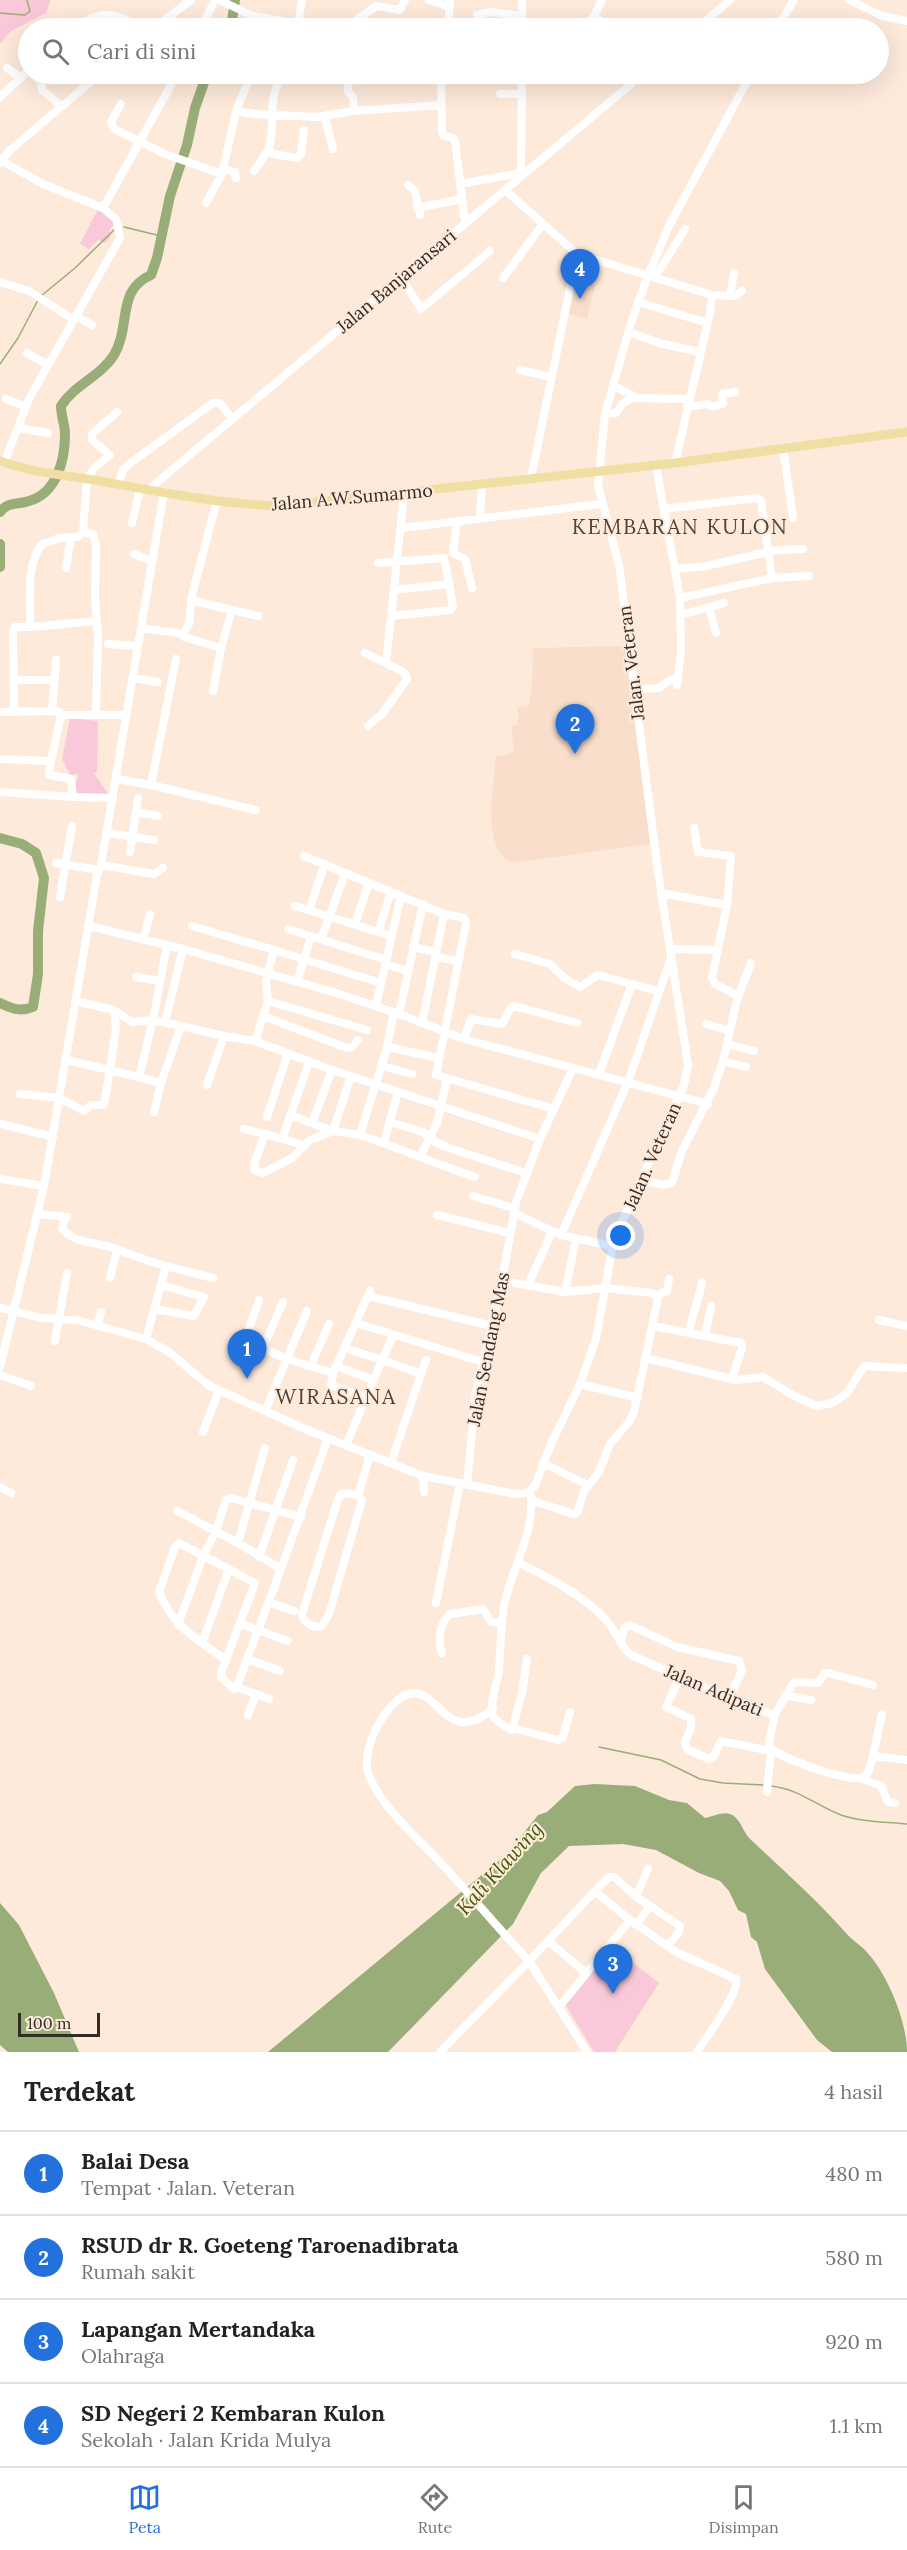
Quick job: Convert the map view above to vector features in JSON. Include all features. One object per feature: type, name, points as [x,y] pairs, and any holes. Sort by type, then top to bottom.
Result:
[{"type":"main road","name":"Jalan A.W.Sumarmo","points":[[2,462],[144,489],[217,500],[280,506],[675,463],[907,432]]},
{"type":"street","points":[[167,18],[191,0]]},
{"type":"street","points":[[207,18],[217,0],[238,10],[264,18]]},
{"type":"street","points":[[299,18],[302,0]]},
{"type":"street","points":[[359,18],[376,6],[400,10],[405,0]]},
{"type":"street","points":[[429,0],[450,3],[449,18]]},
{"type":"street","points":[[477,15],[491,12],[522,16],[522,0]]},
{"type":"street","points":[[597,18],[594,16],[602,0]]},
{"type":"street","points":[[709,18],[730,0]]},
{"type":"street","points":[[783,18],[794,0]]},
{"type":"street","points":[[849,0],[882,16],[907,21]]},
{"type":"street","points":[[92,18],[104,15],[121,18]]},
{"type":"street","points":[[7,68],[18,76]]},
{"type":"street","points":[[0,97],[18,81]]},
{"type":"street","points":[[41,84],[42,90],[61,106]]},
{"type":"street","points":[[2,462],[26,406],[120,238],[114,216],[103,208],[43,184],[0,161],[88,84]]},
{"type":"street","points":[[103,208],[171,84]]},
{"type":"street","points":[[206,203],[223,171],[236,111],[247,84]]},
{"type":"street","points":[[254,171],[268,148],[275,88],[278,84]]},
{"type":"street","points":[[348,84],[348,92],[353,97],[354,111]]},
{"type":"street","points":[[441,84],[442,134],[455,141],[465,223]]},
{"type":"street","points":[[460,184],[520,175],[522,84]]},
{"type":"street","name":"Jalan Banjaransari","points":[[144,489],[232,419],[631,84]]},
{"type":"street","points":[[652,276],[670,224],[746,84]]},
{"type":"street","points":[[501,94],[521,94]]},
{"type":"street","points":[[121,104],[112,120],[113,127],[179,159],[235,172],[236,178]]},
{"type":"street","points":[[236,111],[272,116],[325,117],[354,111],[441,105]]},
{"type":"street","points":[[325,117],[333,149]]},
{"type":"street","points":[[268,148],[273,154],[297,158],[301,153],[304,130]]},
{"type":"street","points":[[408,184],[415,191],[419,212],[462,200]]},
{"type":"street","points":[[505,190],[577,254],[712,295],[737,296],[742,291]]},
{"type":"street","points":[[503,278],[543,224]]},
{"type":"street","points":[[652,276],[685,230]]},
{"type":"street","points":[[401,277],[421,309],[490,251]]},
{"type":"street","points":[[531,478],[577,254]]},
{"type":"street","points":[[730,296],[734,273]]},
{"type":"street","name":"Jalan. Veteran","points":[[493,1709],[500,1659],[501,1623],[508,1588],[519,1563],[528,1525],[531,1496],[543,1464],[580,1384],[596,1339],[612,1246],[686,1079],[687,1056],[661,893],[619,565],[601,504],[598,485],[605,414],[638,302],[652,276]]},
{"type":"street","points":[[0,282],[39,298],[92,325]]},
{"type":"street","points":[[675,463],[708,323],[712,295]]},
{"type":"street","points":[[638,302],[708,323]]},
{"type":"street","points":[[629,332],[659,343],[700,352]]},
{"type":"street","points":[[27,353],[48,365]]},
{"type":"street","points":[[520,370],[551,377]]},
{"type":"street","points":[[614,386],[636,397],[708,404],[712,407],[723,404],[722,394],[735,392]]},
{"type":"street","points":[[605,414],[616,413],[628,399],[636,397]]},
{"type":"street","points":[[6,399],[26,406]]},
{"type":"street","points":[[117,484],[123,470],[129,464],[213,403],[220,403],[232,419]]},
{"type":"street","points":[[30,627],[30,577],[38,549],[50,540],[78,537],[83,532],[87,479],[94,468],[110,455],[92,440],[92,434],[117,412]]},
{"type":"street","points":[[18,428],[48,433]]},
{"type":"street","points":[[783,448],[793,518]]},
{"type":"street","points":[[634,690],[659,688],[670,680],[677,682],[680,598],[656,465]]},
{"type":"street","points":[[480,518],[482,484]]},
{"type":"street","points":[[132,524],[144,489]]},
{"type":"street","points":[[0,1367],[39,1214],[75,1001],[117,779],[164,492]]},
{"type":"street","points":[[386,663],[404,494]]},
{"type":"street","points":[[664,509],[760,499],[772,578]]},
{"type":"street","points":[[182,634],[192,609],[191,600],[217,500]]},
{"type":"street","points":[[401,528],[601,504]]},
{"type":"street","points":[[457,521],[453,553],[465,559],[472,588]]},
{"type":"street","points":[[83,532],[93,534],[95,538],[96,715]]},
{"type":"street","points":[[66,568],[71,537]]},
{"type":"street","points":[[675,569],[705,566],[768,552],[803,549]]},
{"type":"street","points":[[134,554],[151,561]]},
{"type":"street","points":[[378,563],[444,558],[452,609],[392,616]]},
{"type":"street","points":[[680,598],[772,578],[809,576]]},
{"type":"street","points":[[394,590],[449,584]]},
{"type":"street","points":[[191,600],[258,616]]},
{"type":"street","points":[[681,615],[724,603]]},
{"type":"street","points":[[709,607],[716,633]]},
{"type":"street","points":[[213,691],[221,648],[232,610]]},
{"type":"street","points":[[14,712],[13,630],[18,626],[97,621]]},
{"type":"street","points":[[141,628],[182,634],[221,648]]},
{"type":"street","points":[[108,644],[138,646]]},
{"type":"street","points":[[365,653],[405,674],[406,679],[383,713],[368,726]]},
{"type":"street","points":[[151,785],[176,659]]},
{"type":"street","points":[[56,660],[56,713],[49,775],[71,779],[73,798]]},
{"type":"street","points":[[133,678],[158,682]]},
{"type":"street","points":[[13,680],[55,680]]},
{"type":"street","points":[[0,712],[127,715]]},
{"type":"street","points":[[0,759],[51,761]]},
{"type":"street","points":[[117,779],[256,810]]},
{"type":"street","points":[[0,792],[73,798],[113,798]]},
{"type":"street","points":[[130,852],[138,798]]},
{"type":"street","points":[[136,812],[159,816]]},
{"type":"street","points":[[60,897],[72,826]]},
{"type":"street","points":[[694,828],[698,852],[731,856],[727,905],[713,982],[738,996]]},
{"type":"street","points":[[107,833],[154,840]]},
{"type":"street","points":[[304,856],[444,914],[466,919],[436,1075],[486,1087],[554,1109]]},
{"type":"street","points":[[56,863],[154,874],[163,868]]},
{"type":"street","points":[[309,910],[325,864]]},
{"type":"street","points":[[321,939],[345,874]]},
{"type":"street","points":[[355,924],[369,883]]},
{"type":"street","points":[[378,932],[391,892]]},
{"type":"street","points":[[661,893],[727,905]]},
{"type":"street","points":[[376,1005],[400,896]]},
{"type":"street","points":[[360,1135],[397,1013],[423,904]]},
{"type":"street","points":[[296,906],[391,936]]},
{"type":"street","points":[[143,939],[150,914]]},
{"type":"street","points":[[422,1023],[444,914]]},
{"type":"street","points":[[89,926],[183,949],[376,1005],[464,1039],[708,1104]]},
{"type":"street","points":[[192,926],[381,983]]},
{"type":"street","points":[[288,929],[408,970]]},
{"type":"street","points":[[297,982],[311,937]]},
{"type":"street","points":[[139,1077],[153,1020],[167,945]]},
{"type":"street","points":[[413,947],[458,961]]},
{"type":"street","points":[[165,1023],[183,949]]},
{"type":"street","points":[[255,1041],[268,1001],[268,973],[274,950]]},
{"type":"street","points":[[561,1235],[628,1082],[671,953],[717,950]]},
{"type":"street","points":[[515,954],[550,964],[564,978],[580,987],[597,975],[658,991]]},
{"type":"street","points":[[640,1180],[664,1185],[671,1184],[682,1151],[708,1104],[723,1061],[738,996],[751,963]]},
{"type":"street","points":[[136,976],[160,981]]},
{"type":"street","points":[[599,1074],[632,984]]},
{"type":"street","points":[[75,1001],[114,1010],[132,1022],[153,1020],[255,1041],[332,1070],[540,1139]]},
{"type":"street","points":[[268,1001],[367,1030]]},
{"type":"street","points":[[464,1039],[471,1019],[502,1024],[514,1006],[577,1023]]},
{"type":"street","points":[[20,1094],[59,1098],[82,1111],[91,1105],[102,1107],[106,1097],[116,1027],[114,1010]]},
{"type":"street","points":[[263,1016],[347,1048],[352,1047],[358,1040]]},
{"type":"street","points":[[706,1024],[730,1031]]},
{"type":"street","points":[[154,1112],[161,1083],[181,1026]]},
{"type":"street","points":[[207,1085],[224,1036]]},
{"type":"street","points":[[727,1044],[754,1051]]},
{"type":"street","points":[[387,1047],[439,1059]]},
{"type":"street","points":[[267,1117],[288,1053]]},
{"type":"street","points":[[66,1060],[161,1083]]},
{"type":"street","points":[[723,1061],[746,1067]]},
{"type":"street","points":[[282,1139],[309,1062]]},
{"type":"street","points":[[382,1066],[412,1074]]},
{"type":"street","name":"Jalan Sendang Mas","points":[[436,1603],[463,1484],[483,1362],[502,1281],[514,1211],[540,1139],[573,1068]]},
{"type":"street","points":[[312,1123],[332,1070]]},
{"type":"street","points":[[333,1131],[351,1076]]},
{"type":"street","points":[[421,1155],[442,1107],[447,1079]]},
{"type":"street","points":[[384,1143],[398,1092]]},
{"type":"street","points":[[290,1115],[333,1131],[360,1135],[421,1155],[439,1165],[476,1177]]},
{"type":"street","points":[[390,1122],[423,1132],[437,1143],[449,1148],[526,1173]]},
{"type":"street","points":[[0,1124],[53,1137]]},
{"type":"street","points":[[244,1129],[303,1145]]},
{"type":"street","points":[[265,1134],[254,1167],[259,1173],[288,1161],[310,1140],[333,1131]]},
{"type":"street","points":[[0,1179],[44,1186]]},
{"type":"street","points":[[473,1196],[514,1211],[552,1232],[612,1246]]},
{"type":"street","points":[[39,1214],[67,1217],[62,1228],[65,1232],[89,1244],[213,1278]]},
{"type":"street","points":[[437,1215],[510,1233]]},
{"type":"street","points":[[528,1286],[552,1232]]},
{"type":"street","points":[[565,1292],[576,1239]]},
{"type":"street","points":[[110,1278],[117,1250]]},
{"type":"street","points":[[146,1339],[166,1266]]},
{"type":"street","points":[[55,1341],[67,1273]]},
{"type":"street","points":[[502,1281],[565,1292],[605,1288],[658,1295],[667,1291],[669,1279]]},
{"type":"street","points":[[689,1333],[702,1282]]},
{"type":"street","points":[[154,1309],[194,1316],[204,1297],[160,1285]]},
{"type":"street","points":[[364,1397],[332,1385],[334,1369],[369,1294],[492,1326]]},
{"type":"street","points":[[0,1308],[42,1318],[77,1320],[146,1339],[169,1352],[202,1380],[219,1390],[328,1438],[423,1476],[531,1496],[575,1515],[610,1444],[632,1418],[658,1295]]},
{"type":"street","points":[[259,1300],[246,1338],[250,1343],[287,1359],[373,1380]]},
{"type":"street","points":[[263,1348],[283,1302]]},
{"type":"street","points":[[705,1336],[711,1306]]},
{"type":"street","points":[[265,1411],[307,1311]]},
{"type":"street","points":[[97,1326],[101,1312]]},
{"type":"street","points":[[879,1320],[907,1326]]},
{"type":"street","points":[[356,1323],[483,1362]]},
{"type":"street","points":[[311,1365],[329,1324]]},
{"type":"street","points":[[652,1326],[742,1344],[732,1379]]},
{"type":"street","points":[[346,1445],[364,1397],[393,1336]]},
{"type":"street","points":[[345,1348],[421,1374]]},
{"type":"street","points":[[646,1358],[732,1379],[763,1377],[794,1396],[817,1406],[832,1403],[847,1393],[864,1366],[896,1370],[907,1368]]},
{"type":"street","points":[[391,1463],[426,1360]]},
{"type":"street","points":[[0,1376],[31,1386]]},
{"type":"street","points":[[580,1384],[638,1398]]},
{"type":"street","points":[[203,1432],[219,1390]]},
{"type":"street","points":[[237,1687],[328,1438]]},
{"type":"street","points":[[238,1543],[265,1448]]},
{"type":"street","points":[[358,1495],[370,1455]]},
{"type":"street","points":[[259,1557],[293,1460]]},
{"type":"street","points":[[543,1464],[588,1485]]},
{"type":"street","points":[[423,1476],[424,1492]]},
{"type":"street","points":[[0,1487],[11,1493]]},
{"type":"street","points":[[342,1493],[358,1495],[362,1499],[360,1508],[329,1614],[322,1626],[313,1626],[305,1621],[302,1614],[338,1499],[342,1493]]},
{"type":"street","points":[[178,1625],[226,1500],[231,1498],[301,1517]]},
{"type":"street","points":[[177,1511],[281,1569]]},
{"type":"street","points":[[226,1659],[178,1625],[166,1609],[159,1592],[175,1547],[179,1543],[255,1583],[221,1677],[231,1688],[237,1687],[269,1699]]},
{"type":"street","name":"Jalan Adipati","points":[[519,1563],[596,1609],[608,1621],[633,1656],[774,1716],[769,1742],[773,1751],[767,1792]]},
{"type":"street","points":[[202,1642],[228,1569]]},
{"type":"street","points":[[269,1602],[294,1611]]},
{"type":"street","points":[[442,1653],[441,1631],[443,1622],[450,1614],[483,1609],[491,1622],[501,1623]]},
{"type":"street","points":[[241,1624],[288,1641]]},
{"type":"street","points":[[621,1642],[624,1628],[630,1625],[677,1647],[738,1661],[742,1670],[729,1698]]},
{"type":"street","points":[[248,1659],[280,1671]]},
{"type":"street","points":[[513,1728],[527,1659]]},
{"type":"street","points":[[774,1716],[794,1682],[819,1683],[826,1672],[873,1685]]},
{"type":"street","points":[[680,1677],[666,1707],[691,1719],[691,1728],[685,1741],[687,1749],[709,1759],[714,1756],[722,1741],[773,1751],[819,1770],[860,1778],[881,1786],[888,1801],[895,1803]]},
{"type":"street","points":[[248,1714],[256,1694]]},
{"type":"street","points":[[570,1712],[563,1737],[558,1740],[513,1728],[511,1730],[496,1719],[493,1709],[477,1721],[464,1723],[454,1720],[420,1694],[406,1695],[396,1702],[374,1733],[366,1753],[368,1774],[384,1799],[529,1961],[587,2052]]},
{"type":"street","points":[[785,1695],[811,1700]]},
{"type":"street","points":[[860,1778],[867,1774],[882,1714]]},
{"type":"street","points":[[873,1756],[907,1760]]},
{"type":"street","points":[[636,1896],[648,1869]]},
{"type":"street","points":[[440,2052],[548,1941],[597,1886],[612,1876],[636,1896],[680,1926],[680,1932],[667,1946]]},
{"type":"street","points":[[593,1893],[598,1894],[667,1946],[733,1977],[738,1982],[733,1996],[698,2052]]},
{"type":"street","points":[[559,2007],[586,1973],[650,1906]]},
{"type":"street","points":[[548,1941],[586,1973]]},
{"type":"shaded area","points":[[0,0],[51,0],[46,13],[36,18],[18,18],[18,27],[11,31],[0,44]]},
{"type":"shaded area","points":[[98,209],[114,221],[114,225],[109,230],[111,236],[105,243],[98,240],[89,249],[80,244]]},
{"type":"shaded area","points":[[573,280],[595,285],[587,319],[566,313]]},
{"type":"shaded area","points":[[625,646],[650,844],[517,862],[506,860],[496,847],[492,829],[491,807],[496,756],[514,752],[511,726],[518,724],[518,707],[529,706],[533,648]]},
{"type":"shaded area","points":[[70,718],[98,721],[97,772],[94,773],[108,794],[75,794],[75,784],[79,774],[70,775],[62,759]]},
{"type":"shaded area","points":[[612,1946],[659,1983],[615,2052],[594,2052],[565,2004]]},
{"type":"water","name":"Kali Klawing","points":[[594,1784],[635,1786],[669,1800],[687,1803],[705,1818],[724,1813],[735,1817],[750,1839],[863,1948],[880,1969],[899,2011],[907,2052],[832,2052],[817,2040],[765,1969],[757,1942],[751,1937],[746,1914],[738,1910],[729,1891],[720,1881],[699,1873],[656,1850],[623,1844],[569,1846],[541,1873],[513,1924],[388,2052],[268,2052],[507,1854],[538,1815],[547,1812],[575,1786]]},
{"type":"water","points":[[0,1903],[19,1925],[54,1993],[79,2052],[8,2052],[0,2045]]},
{"type":"waterway","points":[[0,13],[25,15],[30,11],[27,0]]},
{"type":"waterway","points":[[232,18],[235,0]]},
{"type":"waterway","points":[[0,512],[10,505],[39,497],[53,483],[58,474],[65,444],[61,406],[114,355],[122,333],[128,300],[140,282],[151,275],[157,258],[170,196],[203,84]]},
{"type":"waterway","points":[[124,227],[161,236]]},
{"type":"waterway","points":[[41,296],[75,268],[115,229]]},
{"type":"waterway","points":[[0,364],[18,338],[38,300]]},
{"type":"waterway","points":[[0,544],[0,567]]},
{"type":"waterway","points":[[0,838],[22,844],[36,853],[44,878],[38,931],[38,974],[33,1007],[16,1009],[0,1003]]},
{"type":"waterway","points":[[599,1747],[661,1760],[700,1779],[723,1783],[763,1785]]},
{"type":"waterway","points":[[771,1786],[808,1798],[841,1815],[907,1824]]},
{"type":"place","name":"SD Negeri 2 Kembaran Kulon","points":[[580,299]]},
{"type":"place","name":"RSUD dr R. Goeteng Taroenadibrata","points":[[575,754]]},
{"type":"place","name":"Balai Desa","points":[[247,1379]]},
{"type":"place","name":"Lapangan Mertandaka","points":[[613,1994]]},
{"type":"district","name":"KEMBARAN KULON","points":[[680,526]]},
{"type":"district","name":"WIRASANA","points":[[336,1396]]}]
